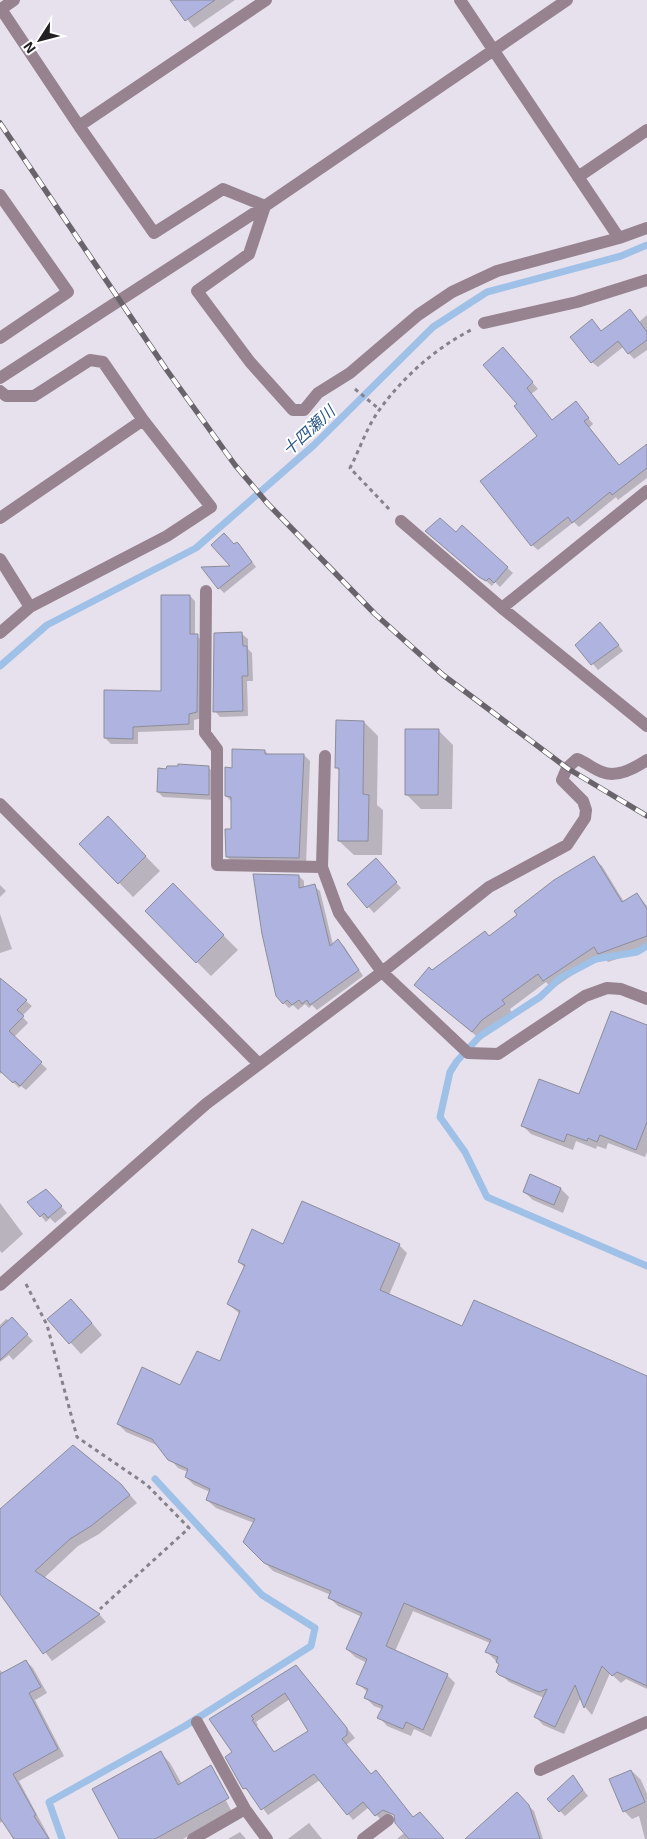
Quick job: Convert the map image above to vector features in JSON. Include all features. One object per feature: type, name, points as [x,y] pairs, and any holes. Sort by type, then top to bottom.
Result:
[{"type":"street","points":[[14,0],[1,9],[79,126],[154,233],[223,188],[265,206]]},
{"type":"street","points":[[79,126],[266,0]]},
{"type":"street","points":[[460,0],[619,238]]},
{"type":"street","points":[[0,378],[265,206],[567,0]]},
{"type":"street","points":[[578,176],[647,130]]},
{"type":"street","points":[[0,195],[68,292],[0,338]]},
{"type":"street","points":[[265,206],[249,254],[197,291],[250,362],[293,410],[304,410],[318,393],[350,373],[418,315],[452,292],[497,271],[619,238],[647,228]]},
{"type":"street","points":[[484,323],[577,302],[647,280]]},
{"type":"street","points":[[0,391],[6,396],[34,396],[90,360],[104,362],[143,420],[211,507],[167,536],[30,608],[0,633]]},
{"type":"street","points":[[0,518],[143,420]]},
{"type":"street","points":[[502,608],[647,491]]},
{"type":"street","points":[[401,521],[502,608],[647,726]]},
{"type":"street","points":[[0,558],[30,608]]},
{"type":"street","points":[[206,590],[205,733],[217,749],[217,865],[322,867]]},
{"type":"street","points":[[325,756],[322,867],[339,913],[382,972],[468,1053],[498,1054],[585,996],[607,988],[621,989],[647,999]]},
{"type":"street","points":[[0,1285],[206,1104],[382,972],[489,887],[567,845],[585,818],[586,810],[583,801],[562,780],[567,768],[577,760],[587,762],[603,773],[626,772],[647,760]]},
{"type":"street","points":[[0,804],[259,1064]]},
{"type":"street","points":[[197,1722],[245,1809],[267,1839]]},
{"type":"street","points":[[540,1770],[647,1722]]},
{"type":"street","points":[[193,1839],[245,1809]]},
{"type":"street","points":[[363,1839],[388,1820]]},
{"type":"path","points":[[401,521],[350,468],[380,409],[410,375],[450,341],[484,323]]},
{"type":"path","points":[[352,386],[380,409]]},
{"type":"path","points":[[16,1270],[30,1288],[47,1325],[77,1437],[147,1485],[189,1528],[100,1609]]},
{"type":"building","points":[[170,0],[215,0],[185,21]]},
{"type":"building","points":[[630,309],[647,332],[647,340],[628,354],[618,341],[591,363],[570,337],[592,319],[601,331]]},
{"type":"building","points":[[503,347],[533,382],[527,388],[552,420],[576,401],[589,418],[584,421],[619,465],[647,444],[647,468],[612,495],[610,492],[572,523],[568,517],[531,546],[480,481],[537,436],[514,406],[517,404],[483,365]]},
{"type":"building","points":[[440,518],[456,532],[462,525],[508,567],[494,583],[489,578],[486,581],[479,577],[425,531]]},
{"type":"building","points":[[224,533],[234,544],[237,542],[239,544],[252,562],[218,589],[201,567],[230,566],[211,545]]},
{"type":"building","points":[[161,595],[190,595],[190,634],[198,634],[197,712],[189,714],[189,724],[133,727],[133,739],[104,738],[104,690],[161,691]]},
{"type":"building","points":[[600,622],[619,645],[591,665],[575,645]]},
{"type":"building","points":[[242,632],[243,646],[247,646],[248,676],[242,676],[243,711],[213,712],[214,633]]},
{"type":"building","points":[[336,720],[364,721],[363,794],[369,795],[368,841],[338,841],[339,768],[335,768]]},
{"type":"building","points":[[405,729],[439,729],[438,795],[405,795]]},
{"type":"building","points":[[232,749],[265,750],[265,754],[304,754],[299,858],[226,857],[225,829],[231,829],[231,797],[225,796],[225,767],[232,768]]},
{"type":"building","points":[[178,764],[209,766],[209,795],[157,792],[158,768],[166,769],[167,766],[178,766]]},
{"type":"building","points":[[108,816],[146,856],[118,884],[79,844]]},
{"type":"building","points":[[594,856],[622,902],[637,893],[647,909],[647,936],[598,954],[594,947],[543,981],[538,974],[502,1000],[505,1004],[482,1020],[472,1032],[414,985],[429,967],[432,970],[485,931],[489,936],[517,915],[514,911],[554,880]]},
{"type":"building","points":[[376,858],[397,882],[367,908],[347,884]]},
{"type":"building","points":[[253,874],[299,875],[299,888],[315,884],[330,946],[338,939],[359,970],[310,1005],[307,1000],[302,1004],[299,1000],[292,1005],[287,1000],[283,1004],[276,996],[262,934]]},
{"type":"building","points":[[173,883],[224,935],[196,963],[145,911]]},
{"type":"building","points":[[0,978],[27,1000],[17,1010],[24,1016],[9,1031],[42,1062],[20,1086],[15,1081],[13,1083],[0,1071]]},
{"type":"building","points":[[611,1011],[647,1025],[647,1122],[636,1150],[600,1135],[597,1142],[588,1138],[587,1141],[567,1134],[564,1142],[521,1126],[539,1079],[579,1094]]},
{"type":"building","points":[[530,1174],[561,1188],[554,1205],[523,1192]]},
{"type":"building","points":[[46,1189],[62,1206],[48,1218],[44,1213],[40,1217],[27,1202]]},
{"type":"building","points":[[302,1201],[400,1244],[380,1290],[462,1326],[474,1300],[647,1376],[647,1686],[617,1672],[612,1676],[602,1666],[584,1708],[575,1685],[555,1727],[534,1717],[547,1689],[539,1692],[499,1675],[496,1672],[499,1664],[496,1662],[498,1657],[485,1652],[491,1640],[404,1603],[386,1646],[448,1674],[423,1730],[406,1722],[403,1729],[377,1718],[383,1706],[364,1698],[368,1689],[356,1684],[367,1659],[346,1649],[362,1613],[328,1598],[331,1591],[264,1563],[243,1542],[255,1519],[206,1500],[210,1489],[185,1477],[188,1469],[168,1460],[152,1439],[117,1424],[142,1367],[180,1385],[197,1351],[220,1361],[240,1311],[227,1304],[245,1265],[238,1262],[252,1229],[283,1244]]},
{"type":"building","points":[[71,1299],[92,1323],[69,1344],[47,1319]]},
{"type":"building","points":[[12,1317],[28,1334],[0,1360],[0,1328]]},
{"type":"building","points":[[73,1445],[121,1484],[130,1495],[91,1526],[70,1539],[35,1571],[100,1614],[43,1654],[0,1594],[0,1509]]},
{"type":"building","points":[[26,1660],[41,1687],[29,1693],[58,1749],[13,1774],[36,1815],[34,1816],[49,1839],[14,1839],[0,1818],[0,1674]]},
{"type":"building","points":[[296,1665],[347,1728],[347,1735],[342,1739],[371,1774],[376,1770],[413,1817],[420,1812],[444,1839],[409,1839],[395,1823],[394,1815],[383,1810],[375,1816],[363,1802],[347,1815],[314,1774],[261,1810],[246,1788],[243,1789],[225,1757],[232,1752],[209,1719]],"holes":[[[285,1693],[308,1731],[274,1752],[251,1716]]]},
{"type":"building","points":[[161,1751],[178,1785],[211,1765],[229,1798],[155,1839],[119,1839],[92,1789]]},
{"type":"building","points":[[631,1770],[645,1802],[623,1812],[609,1779]]},
{"type":"building","points":[[573,1775],[583,1790],[559,1812],[547,1799]]},
{"type":"building","points":[[517,1792],[529,1805],[540,1839],[465,1839]]},
{"type":"waterway","name":"十四瀬川","points":[[0,666],[47,625],[196,548],[314,445],[433,327],[487,292],[621,256],[647,245]]},
{"type":"waterway","points":[[647,946],[637,952],[596,959],[560,978],[540,997],[480,1036],[457,1061],[450,1072],[440,1117],[465,1152],[487,1197],[647,1266]]},
{"type":"waterway","points":[[62,1839],[49,1802],[185,1726],[311,1646],[315,1628],[262,1595],[155,1479]]},
{"type":"railway","points":[[0,123],[166,369],[235,465],[268,504],[375,614],[443,675],[567,768],[647,816]]}]
